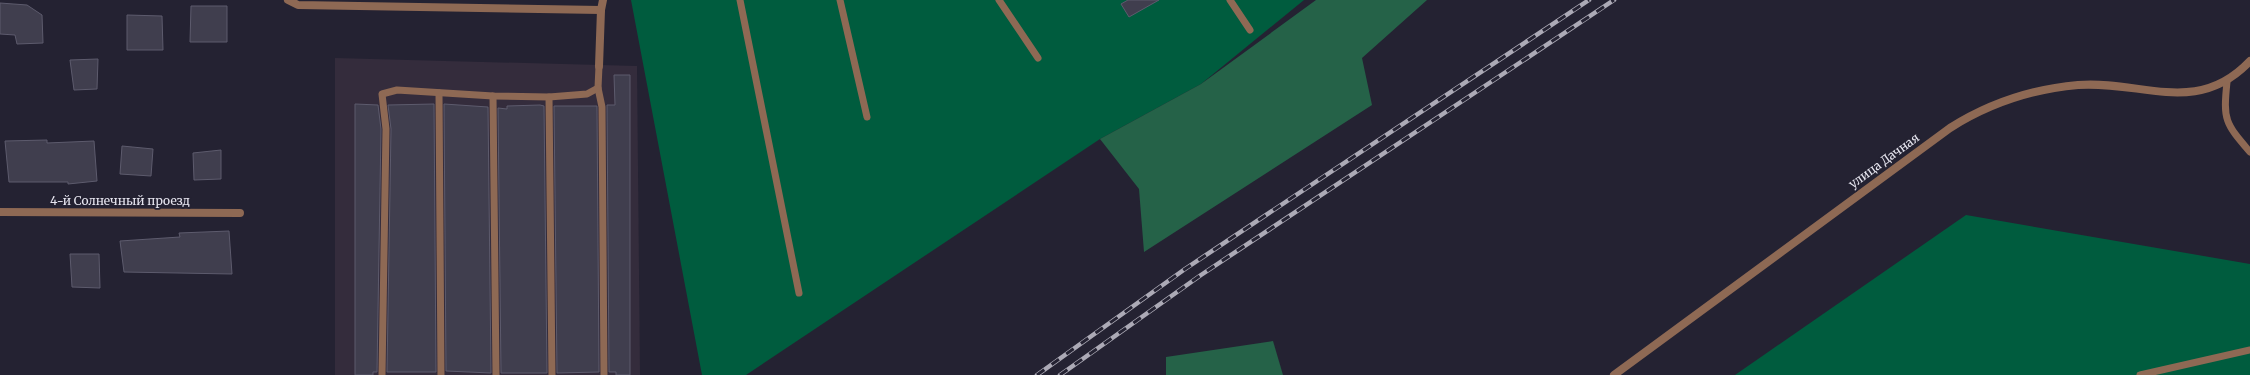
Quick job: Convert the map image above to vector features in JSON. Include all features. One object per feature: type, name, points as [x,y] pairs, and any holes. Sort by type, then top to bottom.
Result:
[{"type":"street","points":[[288,0],[298,5],[601,10]]},
{"type":"street","points":[[598,66],[601,10],[603,0]]},
{"type":"street","name":"улица Дачная","points":[[1614,375],[1950,128],[1969,116],[2014,98],[2066,86],[2092,84],[2191,92],[2213,88],[2227,82],[2250,61]]},
{"type":"street","name":"4-й Солнечный проезд","points":[[0,212],[240,213]]},
{"type":"lane","points":[[740,0],[799,293]]},
{"type":"lane","points":[[840,0],[867,117]]},
{"type":"lane","points":[[999,0],[1038,58]]},
{"type":"lane","points":[[1230,0],[1250,30]]},
{"type":"lane","points":[[598,66],[598,88],[602,107],[604,375]]},
{"type":"lane","points":[[2227,82],[2224,106],[2226,120],[2229,128],[2250,152]]},
{"type":"lane","points":[[382,375],[386,129],[382,94],[397,90],[493,96],[549,97],[587,94],[598,88]]},
{"type":"lane","points":[[439,93],[441,375]]},
{"type":"lane","points":[[493,96],[496,375]]},
{"type":"lane","points":[[549,97],[552,375]]},
{"type":"lane","points":[[2140,375],[2250,350]]},
{"type":"shaded area","points":[[335,58],[637,66],[640,375],[335,375]]},
{"type":"green space","points":[[631,0],[1304,0],[1201,84],[1100,139],[746,375],[702,375]]},
{"type":"green space","points":[[1316,0],[1427,0],[1362,58],[1372,105],[1144,252],[1139,189],[1100,139],[1201,84]]},
{"type":"green space","points":[[1966,215],[2250,264],[2250,375],[1735,375]]},
{"type":"green space","points":[[1273,341],[1283,375],[1166,375],[1166,357]]},
{"type":"building","points":[[1128,0],[1159,0],[1129,17],[1121,4]]},
{"type":"building","points":[[0,3],[27,5],[42,15],[43,43],[17,44],[15,35],[0,34]]},
{"type":"building","points":[[191,6],[227,6],[227,42],[190,42]]},
{"type":"building","points":[[127,15],[162,16],[163,50],[127,50]]},
{"type":"building","points":[[98,59],[97,89],[74,90],[70,60]]},
{"type":"building","points":[[614,75],[630,75],[630,375],[616,375],[616,372],[609,372],[607,105],[615,105]]},
{"type":"building","points":[[355,104],[378,105],[381,129],[377,372],[373,372],[373,375],[355,375]]},
{"type":"building","points":[[434,104],[436,372],[387,372],[391,129],[388,105]]},
{"type":"building","points":[[444,104],[488,107],[491,373],[446,371]]},
{"type":"building","points":[[507,106],[544,106],[547,373],[501,373],[498,108],[507,109]]},
{"type":"building","points":[[554,106],[597,106],[599,372],[557,373]]},
{"type":"building","points":[[47,140],[47,143],[94,141],[97,181],[68,184],[68,182],[9,182],[5,141]]},
{"type":"building","points":[[122,146],[153,149],[151,176],[120,174]]},
{"type":"building","points":[[221,150],[221,179],[194,180],[193,153]]},
{"type":"building","points":[[229,231],[232,274],[124,272],[120,241],[180,237],[179,233]]},
{"type":"building","points":[[70,254],[99,254],[100,288],[72,287]]},
{"type":"railway","points":[[1037,375],[1185,269],[1589,0]]},
{"type":"railway","points":[[1060,375],[1201,275],[1614,0]]}]
